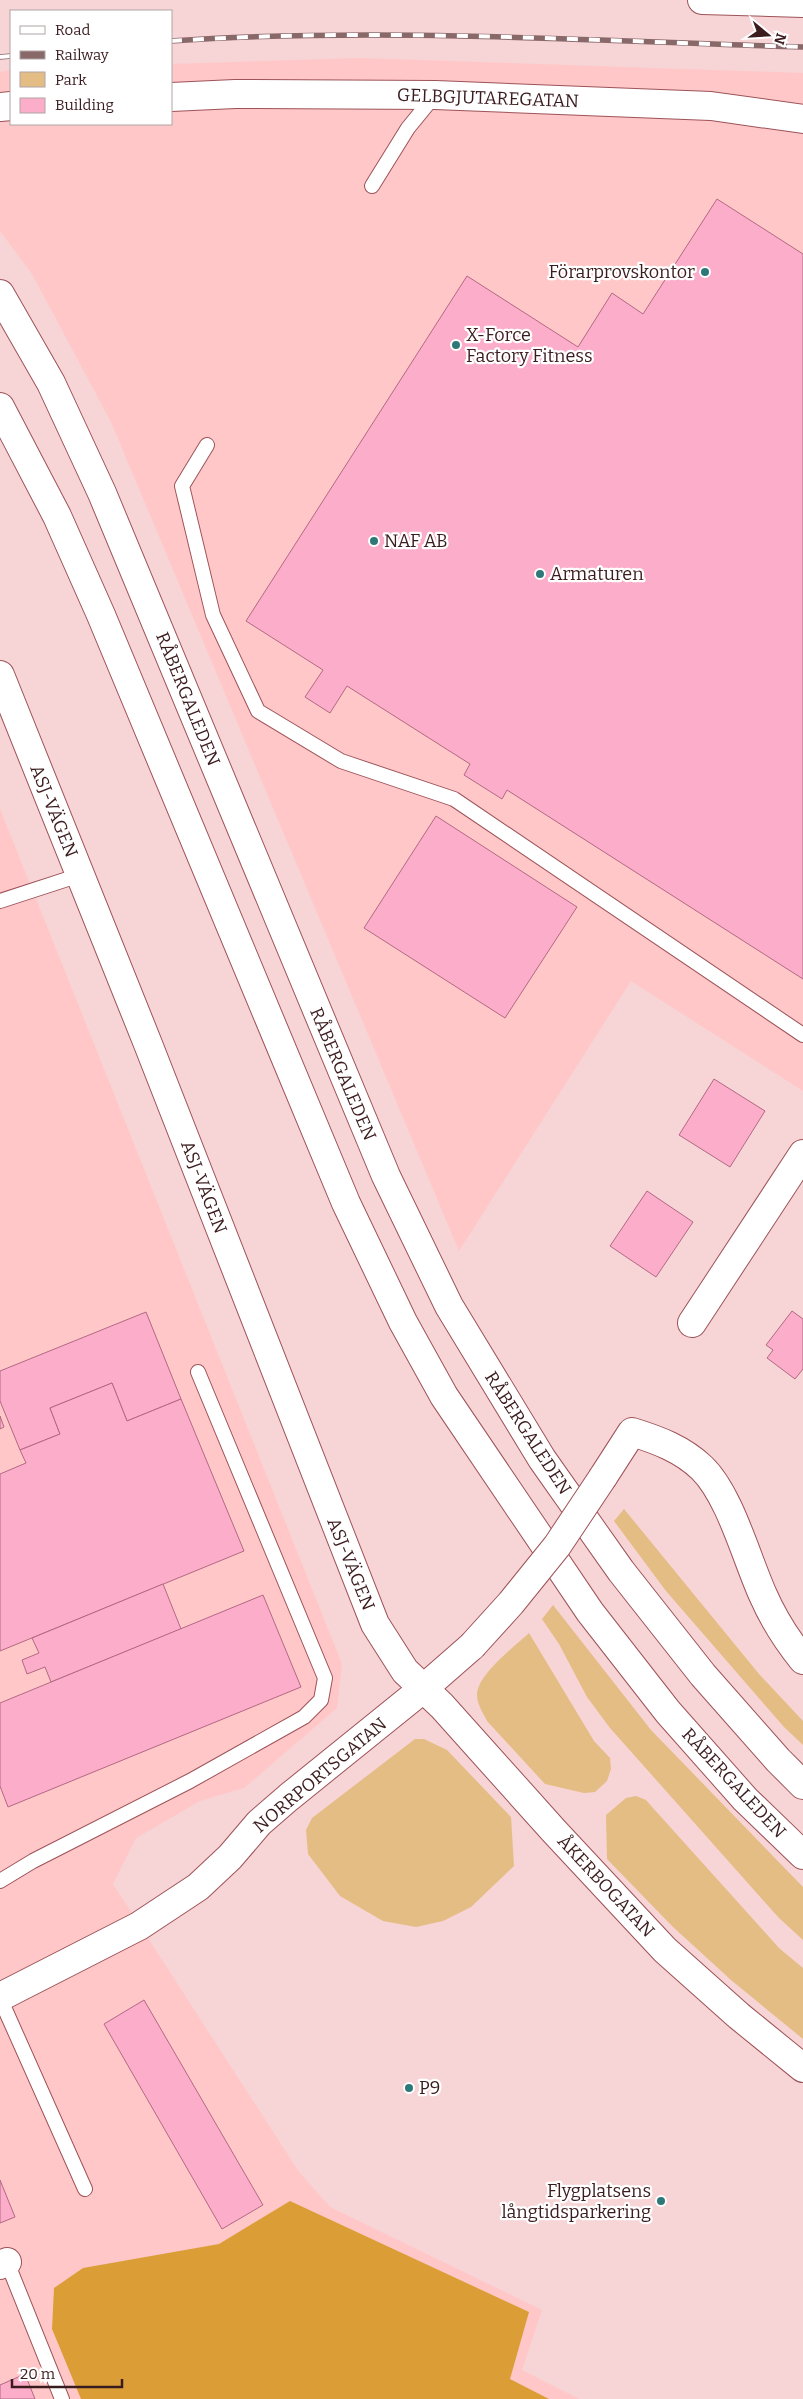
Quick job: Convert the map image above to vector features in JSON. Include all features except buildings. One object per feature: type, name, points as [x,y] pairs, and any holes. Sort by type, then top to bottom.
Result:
[{"type":"street","points":[[702,0],[803,3]]},
{"type":"street","name":"GELBGJUTAREGATAN","points":[[172,97],[235,94],[435,95],[711,106],[803,119]]},
{"type":"street","name":"RÅBERGALEDEN","points":[[0,294],[51,383],[102,493],[386,1176],[449,1306],[542,1459],[620,1571],[704,1676],[778,1760],[803,1784]]},
{"type":"street","name":"RÅBERGALEDEN","points":[[0,407],[57,516],[101,615],[346,1203],[404,1322],[444,1396],[590,1612],[662,1705],[746,1799],[803,1855]]},
{"type":"street","name":"ASJ-VÄGEN","points":[[0,675],[375,1624],[405,1671],[424,1688]]},
{"type":"street","points":[[692,1324],[803,1154]]},
{"type":"street","name":"NORRPORTSGATAN","points":[[0,1998],[139,1926],[198,1887],[230,1857],[260,1823],[289,1797],[424,1688],[472,1646],[511,1603],[557,1546],[632,1432],[661,1441],[680,1450],[703,1469],[716,1487],[729,1512],[763,1596],[795,1634]]},
{"type":"street","points":[[795,1634],[803,1660]]},
{"type":"street","name":"ÅKERBOGATAN","points":[[424,1688],[665,1950],[739,2016],[803,2068]]},
{"type":"lane","points":[[372,186],[408,128],[435,95]]},
{"type":"lane","points":[[207,445],[182,486],[213,615],[258,711],[341,761],[454,799],[803,1035]]},
{"type":"lane","points":[[0,901],[80,875]]},
{"type":"lane","points":[[0,1881],[33,1861],[190,1781],[304,1717],[321,1700],[325,1678],[198,1372]]},
{"type":"lane","points":[[0,1998],[85,2189]]},
{"type":"lane","points":[[4,2264],[62,2399]]},
{"type":"shaded area","points":[[360,58],[803,73],[803,1091],[631,981],[459,1251],[111,422],[32,274],[0,231],[0,72],[10,70],[10,125],[172,125],[172,64]]},
{"type":"shaded area","points":[[0,809],[342,1664],[337,1708],[244,1788],[200,1801],[136,1838],[113,1884],[299,2172],[330,2207],[542,2310],[522,2370],[579,2399],[0,2399]]},
{"type":"shaded area","points":[[290,2201],[529,2312],[510,2379],[549,2399],[81,2399],[52,2329],[54,2288],[83,2268],[219,2244]]},
{"type":"green space","points":[[624,1509],[759,1674],[803,1721],[803,1745],[784,1727],[666,1591],[614,1521]]},
{"type":"green space","points":[[553,1605],[651,1730],[803,1887],[803,1940],[779,1918],[610,1728],[587,1697],[559,1644],[542,1619]]},
{"type":"green space","points":[[529,1633],[594,1741],[610,1758],[611,1769],[607,1781],[595,1792],[584,1793],[545,1784],[487,1721],[479,1705],[477,1695],[479,1687],[489,1670]]},
{"type":"green space","points":[[415,1739],[424,1739],[447,1750],[511,1817],[514,1866],[471,1907],[443,1921],[416,1927],[383,1921],[340,1896],[308,1854],[306,1830],[312,1818]]},
{"type":"green space","points":[[636,1796],[646,1800],[779,1948],[803,1968],[803,2039],[731,1980],[672,1926],[607,1859],[606,1815],[626,1798]]},
{"type":"railway","points":[[172,41],[328,35],[407,35],[803,47]]},
{"type":"railway","points":[[0,57],[10,56]]},
{"type":"place","name":"Förarprovskontor","points":[[705,272]]},
{"type":"place","name":"X-Force Factory Fitness","points":[[456,345]]},
{"type":"place","name":"NAF AB","points":[[374,541]]},
{"type":"place","name":"Armaturen","points":[[540,574]]},
{"type":"place","name":"P9","points":[[409,2088]]},
{"type":"place","name":"Flygplatsens långtidsparkering","points":[[661,2201]]}]
